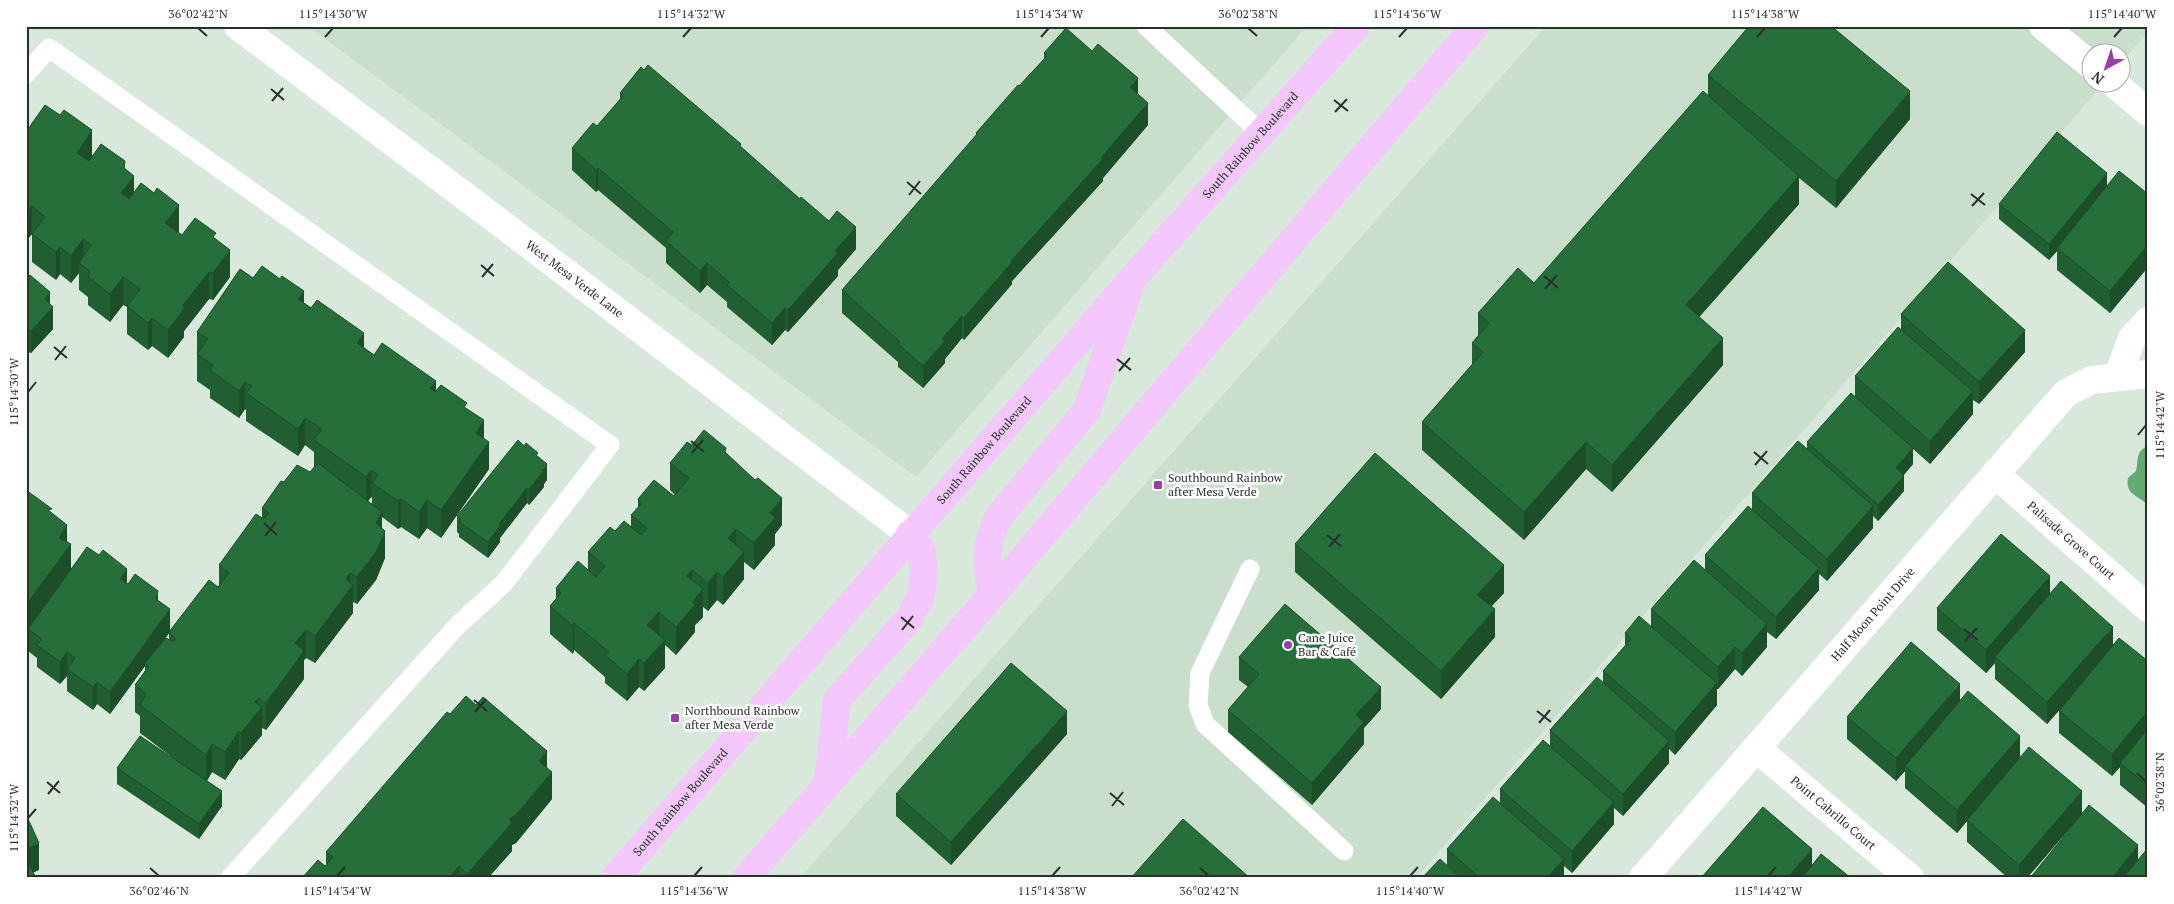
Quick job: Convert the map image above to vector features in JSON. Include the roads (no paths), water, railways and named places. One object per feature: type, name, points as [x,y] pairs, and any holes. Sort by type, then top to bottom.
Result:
[{"type":"main road","name":"South Rainbow Boulevard","points":[[615,878],[910,534],[1356,26]]},
{"type":"main road","points":[[746,878],[992,595],[1475,26]]},
{"type":"main road","points":[[992,595],[986,564],[989,538],[992,531],[998,518],[1087,410],[1133,278]]},
{"type":"main road","points":[[828,784],[837,700],[909,619],[920,596],[924,576],[922,551],[910,534]]},
{"type":"street","name":"West Mesa Verde Lane","points":[[238,26],[910,534]]},
{"type":"street","points":[[2043,26],[2082,58]]},
{"type":"street","points":[[2124,92],[2148,112]]},
{"type":"street","points":[[2118,376],[2132,338],[2148,321]]},
{"type":"street","name":"Half Moon Point Drive","points":[[1643,878],[2066,393],[2092,380],[2148,374]]},
{"type":"street","name":"Palisade Grove Court","points":[[1995,474],[2148,608]]},
{"type":"street","name":"Point Cabrillo Court","points":[[1756,748],[1910,878]]},
{"type":"lane","points":[[1146,26],[1261,133]]},
{"type":"lane","points":[[26,74],[49,48],[610,445],[504,584],[458,625],[230,878]]},
{"type":"lane","points":[[1250,570],[1200,673],[1198,705],[1205,724],[1344,851]]},
{"type":"place","name":"Southbound Rainbow after Mesa Verde","points":[[1158,485]]},
{"type":"place","name":"Cane Juice Bar & Café","points":[[1288,645]]},
{"type":"place","name":"Northbound Rainbow after Mesa Verde","points":[[675,718]]}]
